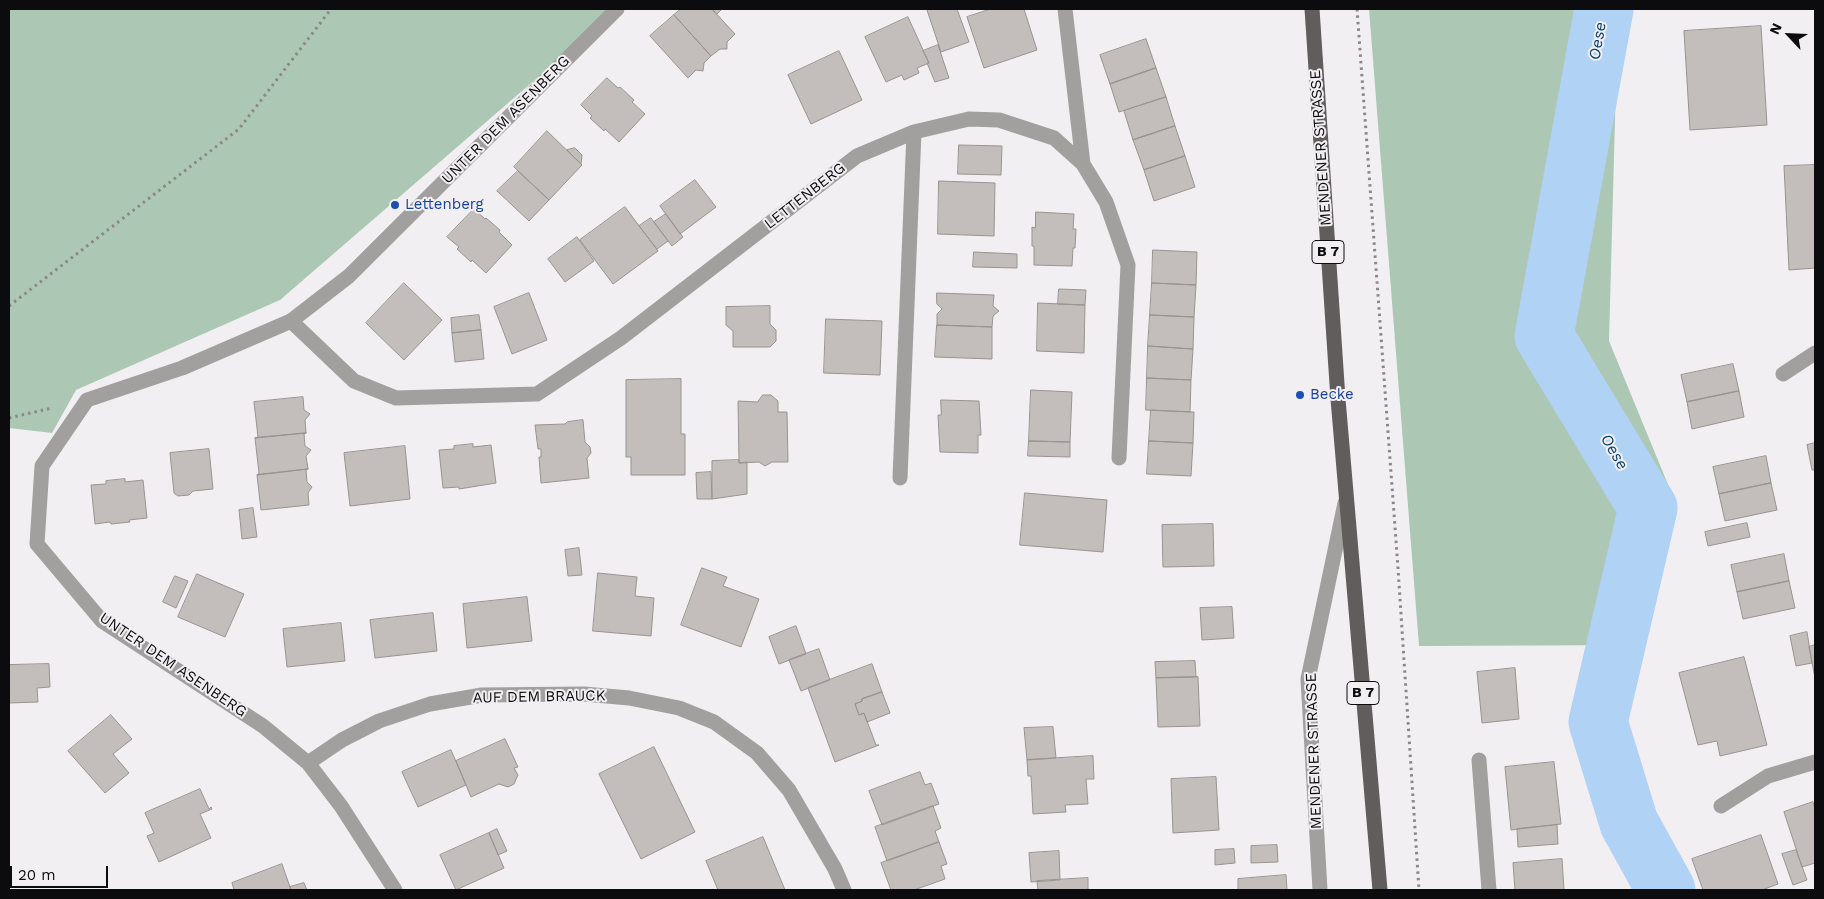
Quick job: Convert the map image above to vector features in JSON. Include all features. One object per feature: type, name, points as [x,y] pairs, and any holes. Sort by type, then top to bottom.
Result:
[{"type":"main road","name":"MENDENER STRASSE","points":[[1312,9],[1338,399],[1380,890]]},
{"type":"street","name":"UNTER DEM ASENBERG","points":[[395,890],[341,806],[308,763],[263,726],[102,621],[37,544],[42,466],[87,400],[182,368],[291,322],[349,276],[617,9]]},
{"type":"street","name":"LETTENBERG","points":[[1065,9],[1083,164]]},
{"type":"street","name":"LETTENBERG","points":[[291,322],[354,381],[396,398],[537,394],[621,338],[856,156],[914,132],[969,119],[999,120],[1054,138],[1083,164],[1106,202],[1128,265],[1119,458]]},
{"type":"street","points":[[900,478],[914,132]]},
{"type":"street","points":[[1783,374],[1815,353]]},
{"type":"street","name":"MENDENER STRASSE","points":[[1320,890],[1308,679],[1346,496]]},
{"type":"street","name":"AUF DEM BRAUCK","points":[[308,763],[342,740],[379,721],[430,704],[482,695],[584,694],[629,698],[679,708],[714,722],[757,753],[789,790],[835,869],[844,890]]},
{"type":"street","points":[[1479,760],[1489,890]]},
{"type":"street","points":[[1721,806],[1768,776],[1815,762]]},
{"type":"path","points":[[9,306],[239,129],[331,9]]},
{"type":"path","points":[[1357,9],[1398,568],[1418,890]]},
{"type":"path","points":[[9,418],[87,400]]},
{"type":"green space","points":[[9,9],[617,9],[280,300],[76,390],[52,433],[9,428]]},
{"type":"green space","points":[[1369,9],[1618,9],[1609,341],[1669,487],[1643,645],[1419,646]]},
{"type":"building","points":[[681,9],[712,9],[735,34],[727,42],[727,49],[720,49],[711,56],[674,15]]},
{"type":"building","points":[[712,9],[722,9],[717,14]]},
{"type":"building","points":[[957,9],[969,42],[941,52],[927,10]]},
{"type":"building","points":[[991,9],[1024,9],[1037,50],[984,68],[967,17]]},
{"type":"building","points":[[674,15],[711,56],[704,63],[703,71],[696,70],[688,78],[650,36]]},
{"type":"building","points":[[908,17],[929,63],[917,68],[919,73],[904,80],[902,75],[886,82],[865,37]]},
{"type":"building","points":[[1761,26],[1767,125],[1690,130],[1684,31]]},
{"type":"building","points":[[1146,39],[1156,68],[1110,84],[1100,55]]},
{"type":"building","points":[[938,45],[949,78],[935,82],[923,51]]},
{"type":"building","points":[[839,51],[862,100],[811,124],[788,75]]},
{"type":"building","points":[[1156,68],[1166,97],[1119,112],[1110,84]]},
{"type":"building","points":[[607,78],[634,100],[632,102],[645,114],[619,142],[590,118],[592,116],[581,105]]},
{"type":"building","points":[[1166,97],[1175,126],[1133,140],[1124,111]]},
{"type":"building","points":[[1175,126],[1185,156],[1144,170],[1133,140]]},
{"type":"building","points":[[547,131],[582,165],[549,200],[514,167]]},
{"type":"building","points":[[959,145],[1002,146],[1001,175],[958,174]]},
{"type":"building","points":[[575,148],[582,155],[581,164],[567,150]]},
{"type":"building","points":[[1185,156],[1195,187],[1154,201],[1144,170]]},
{"type":"building","points":[[1815,165],[1815,268],[1789,270],[1784,166]]},
{"type":"building","points":[[518,171],[549,200],[529,221],[497,191]]},
{"type":"building","points":[[695,180],[716,207],[680,234],[660,206]]},
{"type":"building","points":[[939,181],[995,183],[994,236],[938,234]]},
{"type":"building","points":[[625,207],[658,251],[613,284],[580,240]]},
{"type":"building","points":[[474,209],[500,230],[499,232],[512,245],[486,273],[472,260],[471,262],[457,249],[459,247],[447,237]]},
{"type":"building","points":[[1036,212],[1074,214],[1073,229],[1076,229],[1072,266],[1034,265],[1032,227],[1035,228]]},
{"type":"building","points":[[666,214],[683,237],[672,246],[654,222]]},
{"type":"building","points":[[651,218],[668,241],[657,249],[639,226]]},
{"type":"building","points":[[577,237],[594,261],[565,282],[548,259]]},
{"type":"building","points":[[1153,250],[1197,252],[1196,285],[1152,283]]},
{"type":"building","points":[[974,252],[1017,254],[1017,268],[973,267]]},
{"type":"building","points":[[404,283],[442,320],[404,360],[366,323]]},
{"type":"building","points":[[1152,283],[1196,285],[1194,317],[1150,315]]},
{"type":"building","points":[[1059,289],[1086,290],[1085,305],[1058,304]]},
{"type":"building","points":[[529,293],[547,340],[512,354],[494,307]]},
{"type":"building","points":[[937,293],[994,295],[993,306],[999,311],[993,316],[992,327],[937,325],[937,314],[942,309],[937,304]]},
{"type":"building","points":[[1038,303],[1085,305],[1084,353],[1037,351]]},
{"type":"building","points":[[770,306],[770,324],[776,330],[776,341],[770,347],[733,347],[733,331],[726,325],[726,307]]},
{"type":"building","points":[[479,315],[481,330],[452,333],[451,318]]},
{"type":"building","points":[[1150,315],[1194,317],[1193,349],[1148,346]]},
{"type":"building","points":[[826,319],[882,321],[880,375],[824,373]]},
{"type":"building","points":[[937,325],[992,327],[992,359],[935,357]]},
{"type":"building","points":[[481,330],[484,359],[455,362],[452,333]]},
{"type":"building","points":[[1148,346],[1193,349],[1191,380],[1147,378]]},
{"type":"building","points":[[1733,364],[1739,391],[1687,402],[1681,375]]},
{"type":"building","points":[[1147,378],[1191,380],[1190,412],[1146,410]]},
{"type":"building","points":[[681,379],[681,434],[685,434],[685,475],[631,475],[631,457],[626,457],[626,380]]},
{"type":"building","points":[[1031,390],[1072,392],[1070,442],[1029,441]]},
{"type":"building","points":[[1739,391],[1744,417],[1692,429],[1687,402]]},
{"type":"building","points":[[763,395],[771,395],[778,401],[778,412],[787,412],[788,462],[772,462],[765,466],[759,462],[739,463],[738,401],[757,402]]},
{"type":"building","points":[[303,397],[304,410],[310,414],[305,420],[306,433],[255,438],[258,437],[254,402]]},
{"type":"building","points":[[941,400],[979,401],[981,435],[978,435],[978,453],[940,452],[938,415],[941,415]]},
{"type":"building","points":[[1151,410],[1194,412],[1193,443],[1149,441]]},
{"type":"building","points":[[583,420],[585,442],[590,447],[591,453],[587,458],[589,478],[541,483],[539,457],[541,457],[541,449],[538,449],[535,425],[565,424],[567,422]]},
{"type":"building","points":[[306,433],[304,434],[305,446],[311,450],[306,456],[308,469],[257,475],[259,473],[255,438]]},
{"type":"building","points":[[1029,441],[1070,442],[1070,457],[1028,456]]},
{"type":"building","points":[[1149,441],[1193,443],[1191,476],[1147,474]]},
{"type":"building","points":[[1815,443],[1815,470],[1812,470],[1807,445]]},
{"type":"building","points":[[473,444],[473,447],[491,445],[496,483],[459,489],[459,487],[443,488],[439,450],[454,449],[454,446]]},
{"type":"building","points":[[405,446],[410,499],[350,506],[344,453]]},
{"type":"building","points":[[209,449],[213,489],[193,491],[189,495],[178,496],[174,493],[170,453]]},
{"type":"building","points":[[1766,456],[1771,483],[1719,494],[1713,467]]},
{"type":"building","points":[[739,460],[739,463],[747,462],[747,494],[712,499],[712,461]]},
{"type":"building","points":[[308,469],[306,470],[307,482],[312,487],[308,493],[309,505],[261,510],[257,475]]},
{"type":"building","points":[[711,472],[712,499],[697,499],[696,473]]},
{"type":"building","points":[[125,479],[125,482],[143,480],[147,518],[129,520],[130,522],[95,524],[91,485],[106,484],[106,481]]},
{"type":"building","points":[[1771,483],[1777,510],[1725,521],[1719,494]]},
{"type":"building","points":[[1025,493],[1107,500],[1103,552],[1020,545]]},
{"type":"building","points":[[253,508],[257,537],[242,539],[239,510]]},
{"type":"building","points":[[1747,523],[1750,537],[1708,546],[1705,532]]},
{"type":"building","points":[[1213,524],[1214,566],[1163,567],[1162,525]]},
{"type":"building","points":[[579,548],[582,575],[568,576],[565,550]]},
{"type":"building","points":[[1784,554],[1789,581],[1737,592],[1731,565]]},
{"type":"building","points":[[702,568],[727,577],[723,586],[759,599],[741,647],[681,625]]},
{"type":"building","points":[[598,573],[637,577],[635,596],[654,598],[651,636],[593,631]]},
{"type":"building","points":[[197,574],[244,594],[225,637],[178,617]]},
{"type":"building","points":[[175,576],[188,581],[176,608],[163,602]]},
{"type":"building","points":[[1789,581],[1795,608],[1743,619],[1737,592]]},
{"type":"building","points":[[527,597],[532,641],[467,648],[463,604]]},
{"type":"building","points":[[1232,607],[1234,638],[1202,640],[1200,608]]},
{"type":"building","points":[[433,613],[437,651],[375,658],[370,620]]},
{"type":"building","points":[[341,623],[345,661],[287,667],[283,629]]},
{"type":"building","points":[[796,626],[806,654],[779,664],[769,637]]},
{"type":"building","points":[[1807,632],[1812,663],[1796,666],[1790,636]]},
{"type":"building","points":[[1815,645],[1815,678],[1809,647]]},
{"type":"building","points":[[819,649],[830,680],[801,691],[789,660]]},
{"type":"building","points":[[1744,657],[1767,745],[1720,756],[1717,741],[1698,745],[1679,673]]},
{"type":"building","points":[[1195,661],[1196,677],[1156,678],[1155,662]]},
{"type":"building","points":[[49,664],[50,687],[37,688],[38,702],[9,703],[9,665]]},
{"type":"building","points":[[872,664],[882,692],[862,699],[862,701],[855,704],[859,715],[864,713],[876,745],[879,745],[835,762],[808,688]]},
{"type":"building","points":[[1515,668],[1519,719],[1482,723],[1477,672]]},
{"type":"building","points":[[1198,677],[1200,726],[1158,727],[1156,678]]},
{"type":"building","points":[[882,692],[890,713],[867,722],[864,713],[859,715],[855,704],[862,701],[862,699]]},
{"type":"building","points":[[111,715],[132,739],[113,754],[129,773],[105,793],[68,751]]},
{"type":"building","points":[[1053,727],[1056,758],[1027,760],[1024,728]]},
{"type":"building","points":[[505,739],[518,767],[514,768],[518,775],[514,784],[508,787],[499,784],[471,797],[456,761]]},
{"type":"building","points":[[654,747],[695,832],[641,859],[599,774]]},
{"type":"building","points":[[451,750],[466,785],[418,807],[402,772]]},
{"type":"building","points":[[1093,756],[1094,779],[1086,779],[1088,804],[1065,805],[1066,812],[1033,814],[1031,776],[1028,776],[1027,760]]},
{"type":"building","points":[[1554,762],[1561,824],[1511,830],[1505,767]]},
{"type":"building","points":[[920,772],[925,785],[931,783],[939,804],[882,825],[869,791]]},
{"type":"building","points":[[1216,777],[1219,830],[1173,833],[1171,779]]},
{"type":"building","points":[[200,789],[209,809],[211,807],[212,809],[200,814],[211,838],[159,862],[147,836],[154,833],[145,813]]},
{"type":"building","points":[[1813,802],[1815,809],[1815,863],[1802,867],[1784,812]]},
{"type":"building","points":[[933,806],[941,828],[935,831],[939,842],[887,861],[875,827]]},
{"type":"building","points":[[1557,825],[1558,844],[1518,847],[1517,829]]},
{"type":"building","points":[[497,829],[507,851],[498,855],[489,833]]},
{"type":"building","points":[[489,833],[504,868],[456,890],[440,855]]},
{"type":"building","points":[[1761,835],[1778,884],[1762,890],[1703,890],[1692,859]]},
{"type":"building","points":[[763,837],[785,890],[718,890],[706,861]]},
{"type":"building","points":[[939,842],[947,864],[941,866],[945,879],[914,890],[891,890],[881,863]]},
{"type":"building","points":[[1277,845],[1278,862],[1251,863],[1251,846]]},
{"type":"building","points":[[1234,849],[1235,863],[1215,865],[1215,850]]},
{"type":"building","points":[[1796,850],[1807,880],[1793,885],[1782,854]]},
{"type":"building","points":[[1059,851],[1060,880],[1031,882],[1029,853]]},
{"type":"building","points":[[1562,859],[1564,890],[1515,890],[1513,863]]},
{"type":"building","points":[[282,864],[291,890],[234,890],[232,883]]},
{"type":"building","points":[[1286,875],[1287,890],[1238,890],[1238,879]]},
{"type":"building","points":[[1088,878],[1088,890],[1038,890],[1037,881]]},
{"type":"building","points":[[304,883],[307,890],[291,890],[290,887]]},
{"type":"waterway","name":"Oese","points":[[1604,9],[1544,336],[1648,508],[1598,722],[1629,823],[1666,890]]},
{"type":"place","name":"Lettenberg","points":[[395,205]]},
{"type":"place","name":"Becke","points":[[1300,395]]}]
